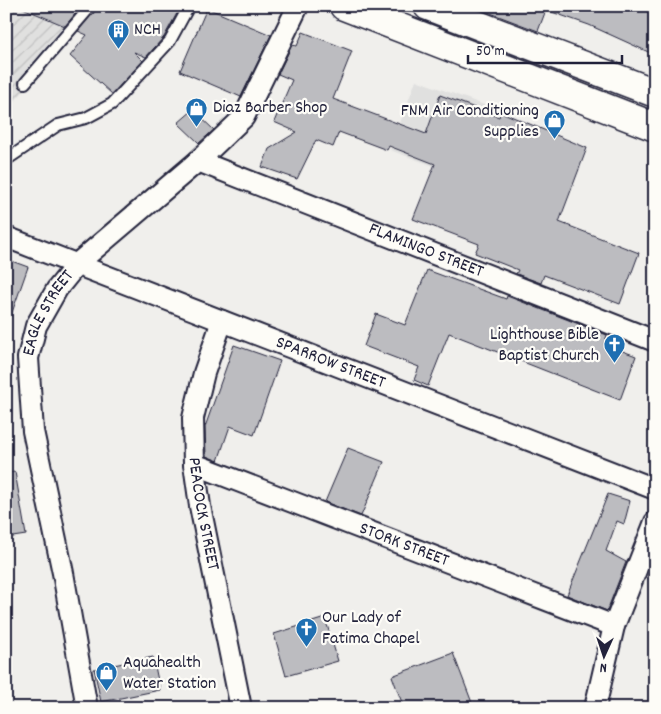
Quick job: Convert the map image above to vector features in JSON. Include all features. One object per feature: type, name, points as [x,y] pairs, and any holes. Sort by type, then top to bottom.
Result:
[{"type":"main road","points":[[344,6],[655,126]]},
{"type":"main road","points":[[428,6],[655,93]]},
{"type":"street","name":"EAGLE STREET","points":[[87,708],[33,431],[28,358],[36,326],[57,290],[78,263],[198,161],[244,117],[298,6]]},
{"type":"street","name":"FLAMINGO STREET","points":[[198,161],[655,341]]},
{"type":"street","name":"SPARROW STREET","points":[[6,237],[78,263],[222,321],[655,488]]},
{"type":"street","name":"PEACOCK STREET","points":[[222,321],[204,373],[193,418],[194,464],[200,506],[241,708]]},
{"type":"street","name":"STORK STREET","points":[[194,464],[614,626]]},
{"type":"street","points":[[595,708],[614,626],[655,522]]},
{"type":"lane","points":[[24,83],[91,6]]},
{"type":"lane","points":[[6,160],[58,125],[86,118],[112,104],[170,41],[189,6]]},
{"type":"shaded area","points":[[6,6],[16,6],[65,26],[84,6],[99,6],[6,111]]},
{"type":"shaded area","points":[[416,80],[495,109],[469,179],[390,150]]},
{"type":"building","points":[[18,6],[82,6],[65,26]]},
{"type":"building","name":"NCH","points":[[98,6],[181,6],[164,37],[146,57],[134,52],[143,61],[112,94],[70,56],[87,35],[78,31]]},
{"type":"building","points":[[472,6],[655,6],[655,55],[589,25],[546,10],[538,31]]},
{"type":"building","points":[[207,8],[271,35],[241,97],[180,71]]},
{"type":"building","points":[[303,32],[352,51],[333,99],[426,134],[440,95],[499,117],[501,112],[587,148],[559,222],[639,253],[620,304],[544,275],[541,283],[516,274],[518,270],[475,253],[479,244],[413,219],[435,164],[389,146],[387,150],[339,132],[333,147],[316,140],[297,179],[262,167],[269,149],[297,132],[274,122],[292,80],[278,74],[292,45],[297,46]]},
{"type":"building","name":"Diaz Barber Shop","points":[[193,110],[214,130],[199,143],[178,123]]},
{"type":"building","points":[[6,259],[28,267],[9,321],[6,321]]},
{"type":"building","points":[[427,270],[506,299],[507,296],[607,335],[604,344],[636,356],[620,400],[449,333],[428,386],[414,380],[419,367],[364,346],[376,314],[405,325]]},
{"type":"building","points":[[234,345],[280,361],[254,435],[230,426],[218,461],[206,456],[205,427]]},
{"type":"building","points":[[348,448],[384,462],[361,516],[325,502]]},
{"type":"building","points":[[15,472],[26,535],[6,538],[6,473]]},
{"type":"building","points":[[608,494],[630,501],[624,524],[617,521],[606,551],[626,562],[607,611],[567,595]]},
{"type":"building","name":"Our Lady of Fatima Chapel","points":[[325,618],[338,661],[286,676],[274,634]]},
{"type":"building","points":[[453,653],[474,708],[404,708],[392,676]]},
{"type":"building","points":[[153,657],[160,690],[101,702],[94,669]]},
{"type":"place","name":"NCH","points":[[118,49]]},
{"type":"place","name":"Diaz Barber Shop","points":[[197,127]]},
{"type":"place","name":"FNM Air Conditioning Supplies","points":[[555,140]]},
{"type":"place","name":"Lighthouse Bible Baptist Church","points":[[615,364]]},
{"type":"place","name":"Our Lady of Fatima Chapel","points":[[306,647]]},
{"type":"place","name":"Aquahealth Water Station","points":[[107,692]]}]
